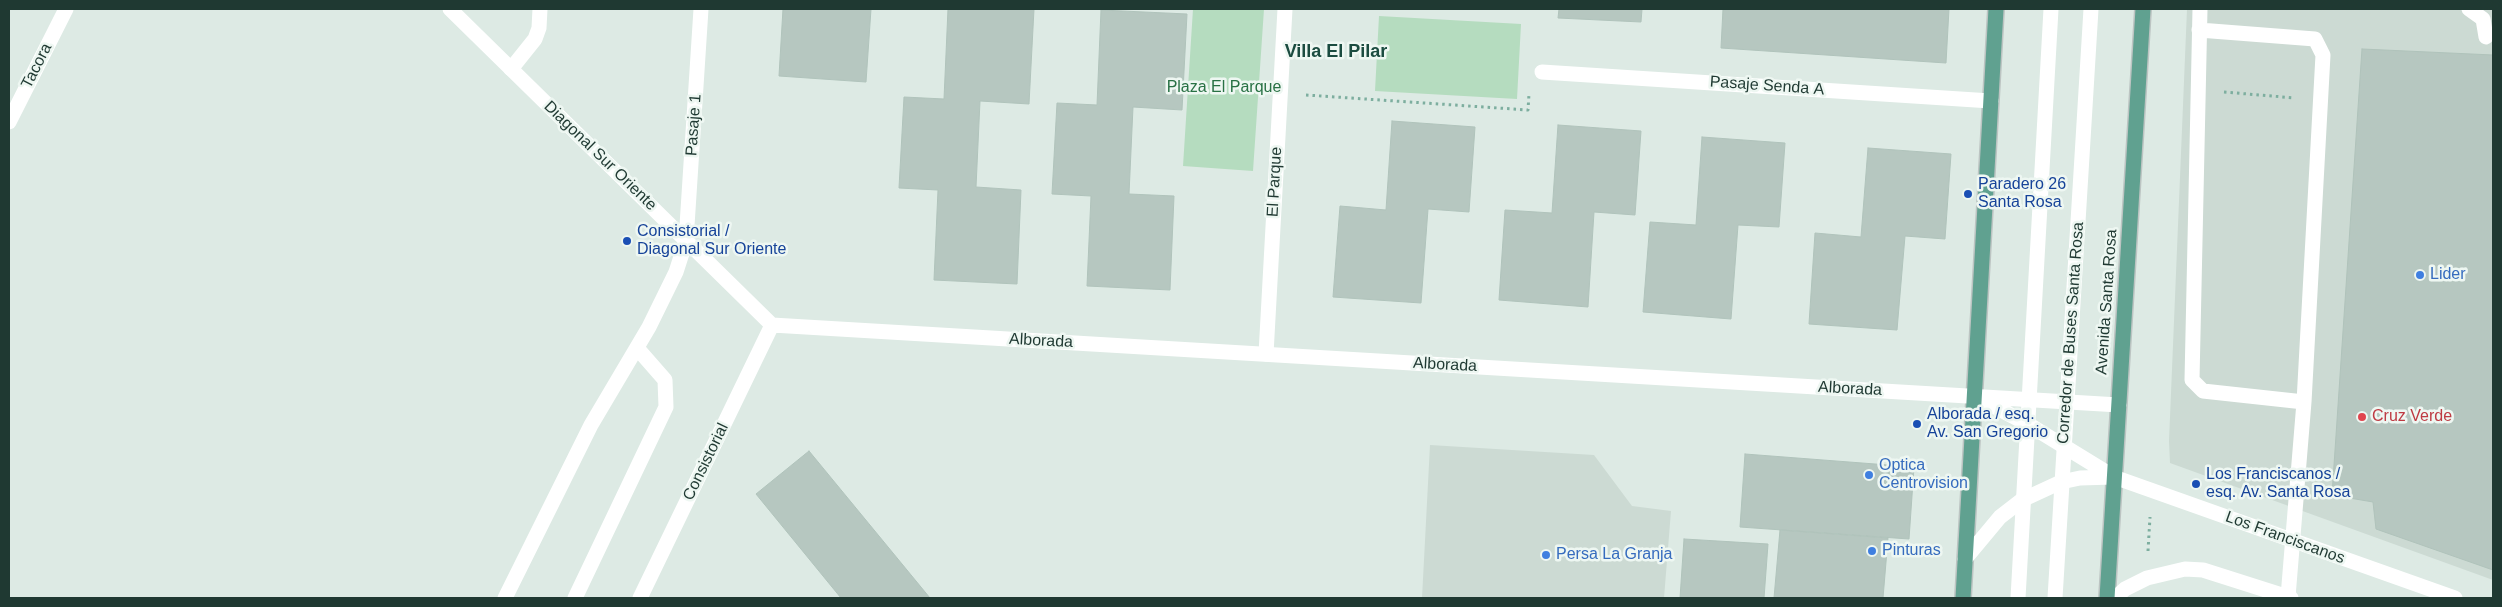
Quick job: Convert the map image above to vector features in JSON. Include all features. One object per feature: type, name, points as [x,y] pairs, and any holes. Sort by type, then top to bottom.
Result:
[{"type":"main road","points":[[1963,598],[1996,9]]},
{"type":"main road","name":"Avenida Santa Rosa","points":[[2107,598],[2143,9]]},
{"type":"street","name":"Tacora","points":[[10,117],[66,9]]},
{"type":"street","name":"Diagonal Sur Oriente","points":[[450,9],[772,325]]},
{"type":"street","points":[[511,69],[535,39],[539,28],[540,9]]},
{"type":"street","name":"Pasaje 1","points":[[505,598],[591,425],[637,348],[676,272],[686,241],[702,9]]},
{"type":"street","name":"El Parque","points":[[1266,354],[1285,9]]},
{"type":"street","points":[[2018,598],[2026,423],[2051,9]]},
{"type":"street","name":"Corredor de Buses Santa Rosa","points":[[2055,598],[2091,9]]},
{"type":"street","points":[[2200,9],[2192,380],[2203,391],[2304,402]]},
{"type":"street","points":[[2469,9],[2484,19],[2486,37]]},
{"type":"street","points":[[2115,598],[2125,589],[2147,578],[2185,569],[2203,570],[2289,598],[2304,402],[2324,56],[2315,39],[2199,30]]},
{"type":"street","name":"Pasaje Senda A","points":[[1542,72],[1991,101]]},
{"type":"street","name":"Alborada","points":[[772,325],[2119,404]]},
{"type":"street","name":"Consistorial","points":[[640,598],[772,325]]},
{"type":"street","points":[[575,598],[666,407],[665,380],[637,348]]},
{"type":"street","name":"Los Franciscanos","points":[[1974,396],[2026,423],[2114,478],[2455,598]]},
{"type":"street","name":"Los Franciscanos","points":[[1965,559],[2000,517],[2022,500],[2061,482],[2080,478],[2114,478]]},
{"type":"path","points":[[1280,94],[1528,110],[1530,75],[1542,72]]},
{"type":"path","points":[[2198,90],[2321,100]]},
{"type":"shaded area","points":[[2187,9],[2493,9],[2493,580],[2170,463],[2169,441]]},
{"type":"shaded area","name":"Persa La Granja","points":[[1430,445],[1594,455],[1632,506],[1671,511],[1664,598],[1422,598]]},
{"type":"green space","name":"Plaza El Parque","points":[[1193,9],[1264,9],[1253,171],[1183,166]]},
{"type":"green space","points":[[1379,16],[1521,24],[1517,99],[1375,91]]},
{"type":"building","points":[[783,9],[871,9],[866,82],[779,76]]},
{"type":"building","points":[[948,9],[1034,9],[1029,104],[980,101],[976,187],[1021,190],[1017,284],[934,280],[938,190],[899,188],[904,97],[944,99]]},
{"type":"building","points":[[1559,9],[1642,9],[1641,22],[1558,18]]},
{"type":"building","points":[[1723,9],[1949,9],[1946,63],[1721,48]]},
{"type":"building","points":[[1101,10],[1187,14],[1182,110],[1133,107],[1129,194],[1174,196],[1170,290],[1087,286],[1091,196],[1052,194],[1057,103],[1097,105]]},
{"type":"building","name":"Lider","points":[[2362,49],[2493,55],[2493,570],[2376,529],[2373,502],[2332,495]]},
{"type":"building","points":[[1392,121],[1475,127],[1469,212],[1428,209],[1421,303],[1333,297],[1340,206],[1386,210]]},
{"type":"building","points":[[1558,125],[1641,131],[1635,215],[1594,212],[1588,307],[1499,300],[1505,210],[1552,213]]},
{"type":"building","points":[[1702,137],[1785,143],[1779,227],[1738,225],[1731,319],[1643,312],[1650,222],[1696,225]]},
{"type":"building","points":[[1868,148],[1951,154],[1945,239],[1905,236],[1897,330],[1809,324],[1815,233],[1861,237]]},
{"type":"building","points":[[809,451],[930,598],[841,598],[756,494]]},
{"type":"building","points":[[1745,454],[1914,467],[1909,539],[1740,527]]},
{"type":"building","points":[[1780,530],[1888,538],[1883,598],[1774,598]]},
{"type":"building","points":[[1684,539],[1768,544],[1764,598],[1680,598]]},
{"type":"place","name":"Paradero 26 Santa Rosa","points":[[1968,194]]},
{"type":"place","name":"Consistorial / Diagonal Sur Oriente","points":[[627,241]]},
{"type":"place","name":"Lider","points":[[2420,275]]},
{"type":"place","name":"Cruz Verde","points":[[2362,417]]},
{"type":"place","name":"Alborada / esq. Av. San Gregorio","points":[[1917,424]]},
{"type":"place","name":"Optica Centrovision","points":[[1869,475]]},
{"type":"place","name":"Los Franciscanos / esq. Av. Santa Rosa","points":[[2196,484]]},
{"type":"place","name":"Pinturas","points":[[1872,551]]},
{"type":"place","name":"Persa La Granja","points":[[1546,555]]},
{"type":"district","name":"Villa El Pilar","points":[[1336,52]]}]
